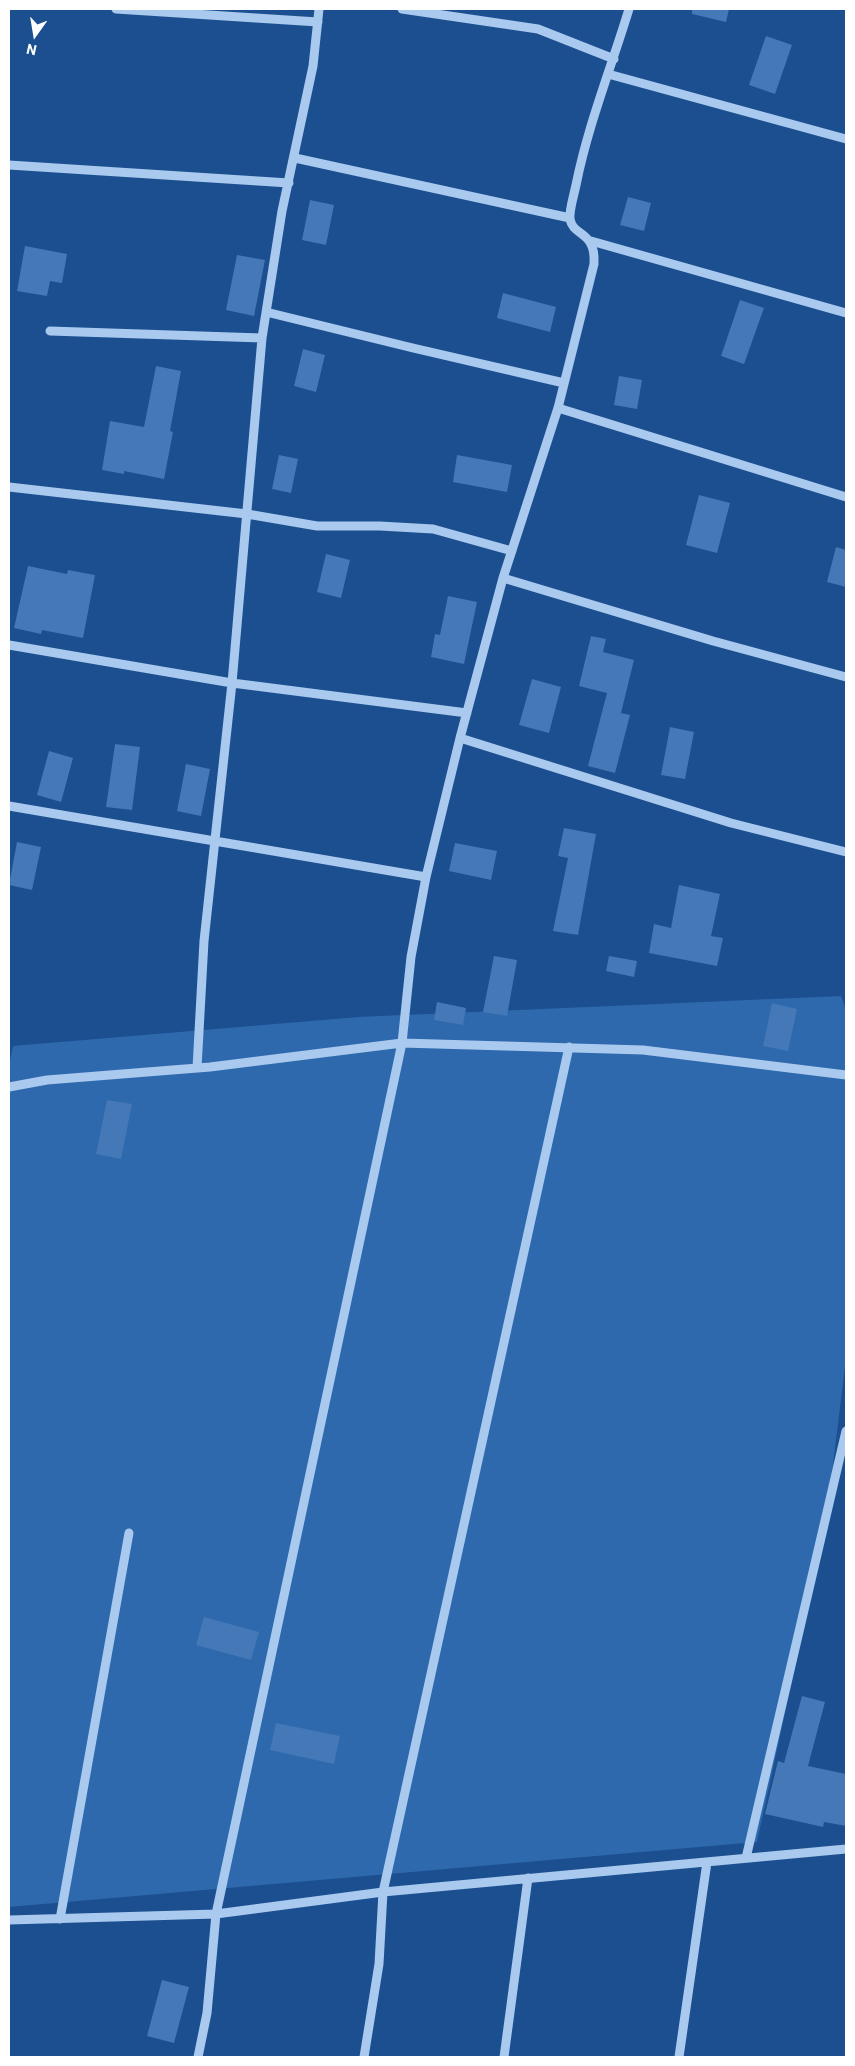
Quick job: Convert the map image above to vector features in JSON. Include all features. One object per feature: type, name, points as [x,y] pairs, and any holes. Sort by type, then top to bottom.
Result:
[{"type":"street","points":[[116,9],[318,22]]},
{"type":"street","points":[[196,1068],[204,941],[232,683],[262,338],[289,183],[313,66],[319,9]]},
{"type":"street","points":[[402,9],[538,29],[614,59]]},
{"type":"street","points":[[629,9],[614,59],[595,109],[581,161],[570,218],[576,228],[591,241],[846,313]]},
{"type":"street","points":[[608,74],[846,139]]},
{"type":"street","points":[[294,158],[570,218]]},
{"type":"street","points":[[9,165],[289,183]]},
{"type":"street","points":[[198,2057],[207,2013],[216,1914],[402,1044],[411,957],[426,878],[460,738],[503,578],[558,408],[594,264],[595,251],[591,241]]},
{"type":"street","points":[[266,312],[564,383]]},
{"type":"street","points":[[50,331],[262,338]]},
{"type":"street","points":[[558,408],[846,497]]},
{"type":"street","points":[[9,487],[247,514],[317,526],[380,526],[433,529],[512,550]]},
{"type":"street","points":[[503,578],[713,641],[846,677]]},
{"type":"street","points":[[9,645],[232,683],[467,713]]},
{"type":"street","points":[[460,738],[731,823],[846,852]]},
{"type":"street","points":[[9,806],[426,878]]},
{"type":"street","points":[[9,1087],[48,1080],[196,1068],[402,1044],[643,1050],[846,1075]]},
{"type":"street","points":[[364,2057],[379,1964],[383,1892],[569,1047]]},
{"type":"street","points":[[746,1858],[846,1431]]},
{"type":"street","points":[[60,1919],[129,1533]]},
{"type":"street","points":[[9,1920],[216,1914],[383,1892],[846,1849]]},
{"type":"street","points":[[679,2057],[707,1862]]},
{"type":"street","points":[[504,2057],[528,1878]]},
{"type":"shaded area","points":[[841,996],[846,1010],[846,1359],[825,1529],[757,1842],[9,1907],[9,1066],[13,1046],[358,1017]]},
{"type":"building","points":[[692,9],[729,9],[726,22],[692,14]]},
{"type":"building","points":[[766,36],[792,45],[775,94],[749,85]]},
{"type":"building","points":[[628,197],[651,203],[644,231],[620,225]]},
{"type":"building","points":[[310,200],[334,205],[326,245],[302,240]]},
{"type":"building","points":[[25,246],[67,254],[62,283],[50,281],[47,296],[17,291]]},
{"type":"building","points":[[237,255],[265,260],[254,316],[226,310]]},
{"type":"building","points":[[503,293],[556,307],[550,332],[497,318]]},
{"type":"building","points":[[740,300],[764,308],[744,364],[721,356]]},
{"type":"building","points":[[303,349],[325,355],[316,392],[294,386]]},
{"type":"building","points":[[156,366],[181,371],[170,431],[173,432],[164,479],[124,471],[124,474],[102,470],[110,421],[144,427]]},
{"type":"building","points":[[619,376],[642,380],[637,409],[614,405]]},
{"type":"building","points":[[279,455],[298,459],[291,493],[272,489]]},
{"type":"building","points":[[457,455],[512,465],[507,492],[453,482]]},
{"type":"building","points":[[699,495],[730,503],[717,553],[686,545]]},
{"type":"building","points":[[836,547],[846,550],[846,587],[827,582]]},
{"type":"building","points":[[326,554],[350,560],[341,598],[317,592]]},
{"type":"building","points":[[28,566],[67,574],[68,570],[95,575],[83,638],[42,630],[41,634],[14,628]]},
{"type":"building","points":[[448,596],[477,602],[464,664],[431,657],[435,634],[440,635]]},
{"type":"building","points":[[591,636],[606,639],[603,652],[634,660],[621,713],[630,715],[615,773],[588,766],[607,693],[579,686]]},
{"type":"building","points":[[532,679],[561,687],[549,733],[519,725]]},
{"type":"building","points":[[670,727],[694,732],[685,779],[661,775]]},
{"type":"building","points":[[115,744],[140,747],[132,810],[106,807]]},
{"type":"building","points":[[49,751],[73,758],[61,802],[37,795]]},
{"type":"building","points":[[186,764],[210,769],[201,816],[177,811]]},
{"type":"building","points":[[564,828],[596,834],[578,935],[553,931],[568,858],[558,856]]},
{"type":"building","points":[[17,842],[41,847],[32,890],[9,885]]},
{"type":"building","points":[[455,843],[497,851],[491,880],[449,871]]},
{"type":"building","points":[[679,885],[720,894],[711,936],[723,938],[717,966],[649,953],[654,924],[671,928]]},
{"type":"building","points":[[494,956],[517,960],[507,1016],[483,1012]]},
{"type":"building","points":[[609,956],[637,961],[634,977],[606,971]]},
{"type":"building","points":[[437,1002],[466,1008],[463,1025],[434,1020]]},
{"type":"building","points":[[772,1003],[797,1009],[788,1051],[763,1046]]},
{"type":"building","points":[[107,1100],[132,1104],[121,1159],[96,1154]]},
{"type":"building","points":[[204,1617],[259,1632],[251,1660],[196,1645]]},
{"type":"building","points":[[802,1696],[825,1702],[808,1766],[846,1774],[846,1826],[824,1822],[823,1827],[765,1814],[778,1761],[784,1763]]},
{"type":"building","points":[[276,1723],[340,1736],[334,1764],[270,1750]]},
{"type":"building","points":[[162,1980],[189,1987],[174,2043],[147,2036]]}]
